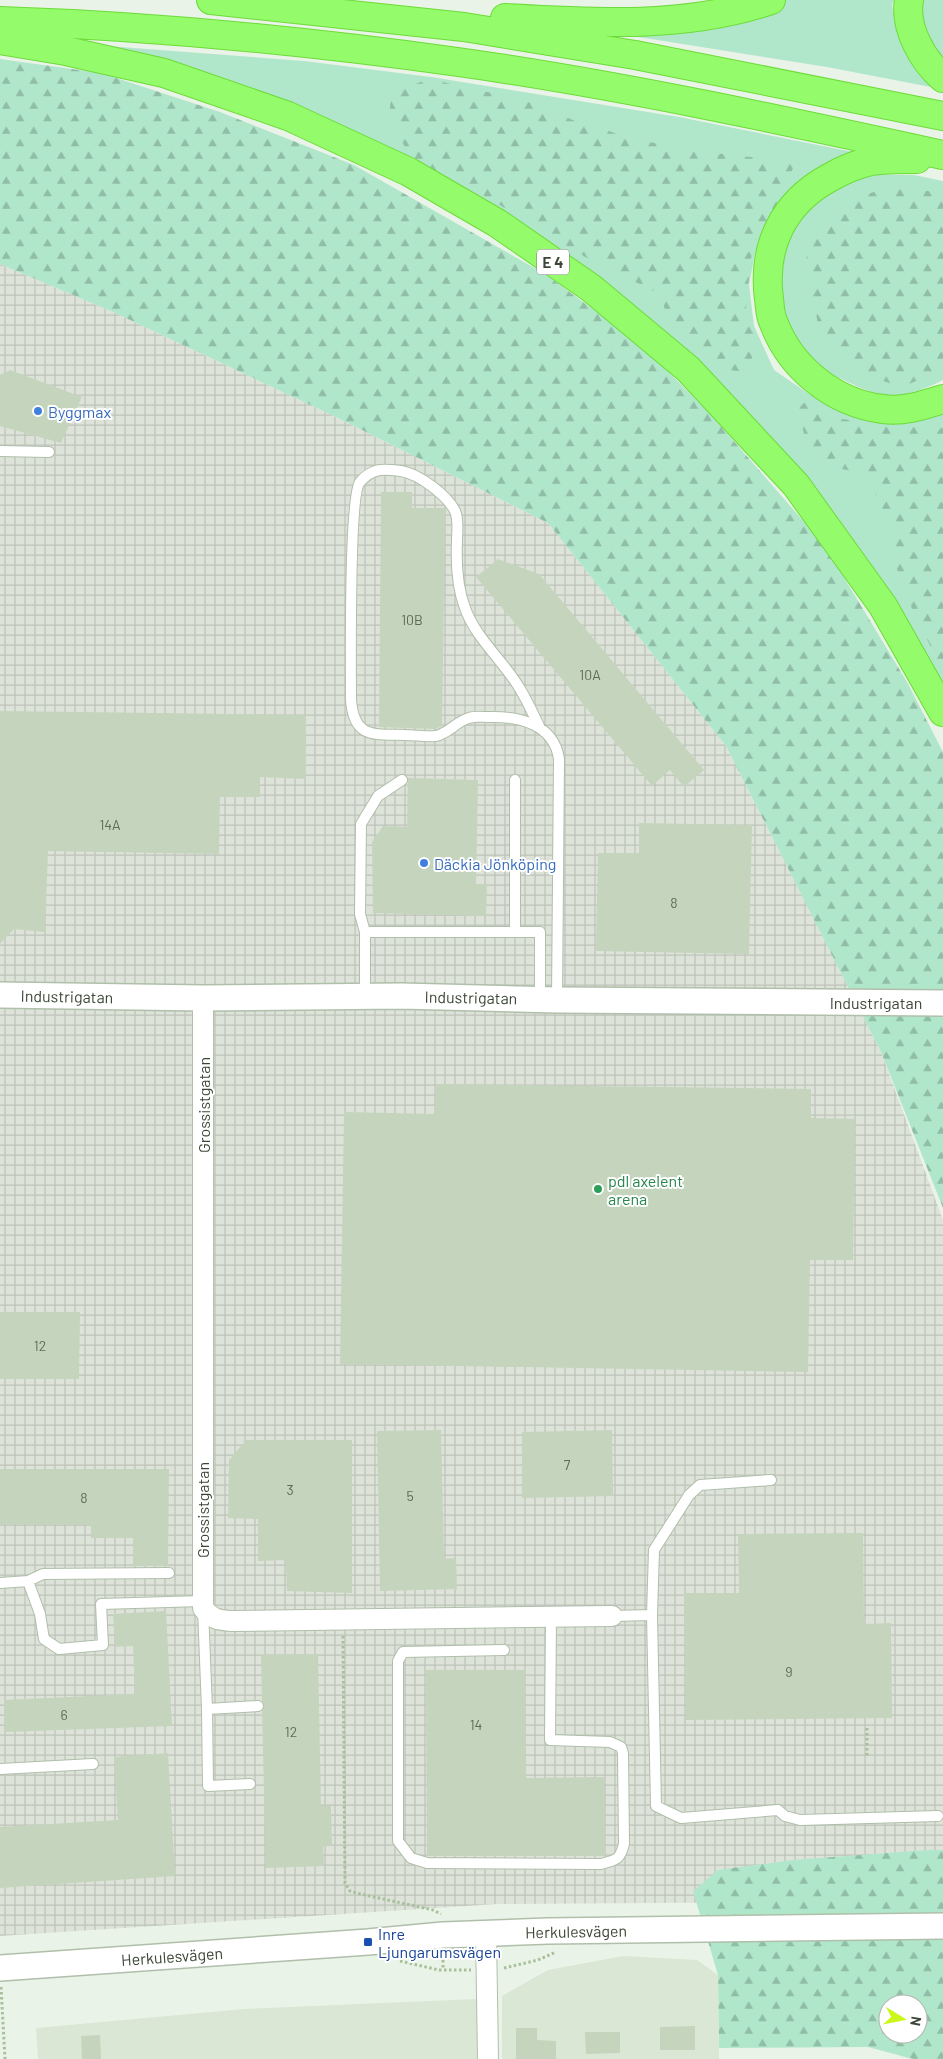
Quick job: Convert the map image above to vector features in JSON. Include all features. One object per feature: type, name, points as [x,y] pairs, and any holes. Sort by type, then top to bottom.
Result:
[{"type":"highway","points":[[211,0],[464,27],[626,53],[943,116]]},
{"type":"highway","points":[[307,9],[616,23],[676,19],[740,10],[771,0]]},
{"type":"highway","points":[[909,0],[911,28],[920,52],[943,78]]},
{"type":"highway","points":[[0,21],[254,38],[458,62],[626,89],[735,110],[943,155]]},
{"type":"highway","name":"E 4","points":[[0,40],[66,51],[164,73],[288,116],[409,172],[497,223],[591,288],[688,369],[796,485],[883,606],[943,712]]},
{"type":"highway","points":[[943,159],[870,162],[839,173],[812,187],[792,208],[776,231],[769,257],[767,287],[772,320],[786,349],[804,371],[828,390],[854,402],[884,409],[916,408],[943,399]]},
{"type":"street","name":"Industrigatan","points":[[0,995],[203,998],[365,996],[943,1003]]},
{"type":"street","name":"Grossistgatan","points":[[202,1605],[203,998]]},
{"type":"street","points":[[202,1605],[209,1617],[219,1620],[612,1616]]},
{"type":"street","name":"Herkulesvägen","points":[[1,1977],[443,1935],[548,1930],[943,1926]]},
{"type":"street","points":[[486,1933],[488,2059]]},
{"type":"lane","points":[[0,451],[49,452]]},
{"type":"lane","points":[[538,726],[520,688],[476,631],[465,610],[458,579],[455,511],[434,488],[424,480],[407,472],[379,469],[368,476],[359,483],[352,540],[350,700],[352,717],[364,730],[373,734],[435,736],[470,718],[499,717],[528,722],[538,726],[548,734],[557,746],[559,758],[548,999]]},
{"type":"lane","points":[[365,996],[365,932],[360,914],[361,824],[378,796],[402,780]]},
{"type":"lane","points":[[515,780],[515,932]]},
{"type":"lane","points":[[365,932],[540,932],[548,999]]},
{"type":"lane","points":[[771,1480],[700,1485],[690,1495],[654,1550],[652,1615],[656,1806],[681,1818],[768,1810],[778,1810],[785,1816],[800,1820],[938,1816]]},
{"type":"lane","points":[[0,1583],[28,1581],[43,1574],[168,1573]]},
{"type":"lane","points":[[28,1581],[40,1614],[44,1639],[59,1649],[103,1645],[101,1604],[202,1605],[208,1786],[250,1784]]},
{"type":"lane","points":[[612,1616],[652,1615]]},
{"type":"lane","points":[[504,1650],[403,1652],[398,1662],[398,1841],[411,1858],[427,1863],[601,1864],[615,1860],[622,1854],[624,1844],[623,1753],[621,1747],[610,1742],[550,1740],[551,1618]]},
{"type":"lane","points":[[206,1709],[258,1706]]},
{"type":"lane","points":[[0,1769],[93,1764]]},
{"type":"path","points":[[342,1620],[345,1883],[350,1891],[356,1894],[438,1912],[442,1916],[443,1970]]},
{"type":"path","points":[[867,1728],[867,1758]]},
{"type":"path","points":[[1,1977],[5,2059]]},
{"type":"shaded area","points":[[0,264],[113,312],[338,418],[548,523],[726,746],[881,1052],[943,1220],[943,1901],[497,1904],[0,1936]]},
{"type":"shaded area","points":[[623,1956],[697,1960],[718,1975],[719,2059],[502,2059],[502,1996],[548,1970]]},
{"type":"shaded area","points":[[477,1999],[479,2059],[38,2059],[36,2028],[244,2009]]},
{"type":"green space","points":[[786,0],[894,0],[892,5],[899,39],[915,65],[941,89],[827,67],[607,32],[762,11]]},
{"type":"green space","points":[[917,0],[943,0],[943,66],[923,29]]},
{"type":"green space","points":[[94,45],[304,61],[431,77],[679,117],[853,152],[775,210],[755,253],[749,285],[754,326],[774,370],[809,394],[859,419],[909,423],[943,414],[943,687],[872,567],[798,473],[522,227]]},
{"type":"green space","points":[[0,59],[101,73],[220,112],[354,165],[545,274],[643,346],[712,416],[825,546],[907,682],[943,752],[943,1208],[881,1052],[726,746],[548,523],[338,418],[113,312],[0,264]]},
{"type":"green space","points":[[429,79],[524,100],[573,120],[634,139],[695,151],[796,162],[751,258],[746,309],[757,340],[748,372],[729,370],[676,334],[658,293],[592,261],[488,198],[411,158],[389,118],[391,98],[407,87]]},
{"type":"green space","points":[[877,175],[914,175],[943,181],[943,380],[918,391],[893,396],[869,391],[835,376],[825,370],[810,356],[797,340],[788,322],[782,303],[780,283],[782,263],[787,244],[796,225],[812,203],[824,193],[836,187]]},
{"type":"green space","points":[[889,186],[943,193],[943,363],[937,371],[903,387],[860,374],[833,351],[819,331],[804,242],[845,203]]},
{"type":"green space","points":[[812,398],[841,419],[938,430],[943,427],[943,670],[899,580],[891,532],[872,486],[857,472],[827,466],[806,443],[798,407]]},
{"type":"green space","points":[[943,1850],[943,2059],[913,2059],[868,2047],[719,2048],[718,1975],[693,1891],[718,1870],[793,1860]]},
{"type":"building","name":"Byggmax","points":[[10,370],[82,397],[61,443],[0,426],[0,375]]},
{"type":"building","points":[[381,492],[412,492],[412,508],[445,508],[442,726],[435,729],[379,727]]},
{"type":"building","points":[[498,559],[539,574],[704,770],[684,787],[670,770],[652,786],[476,577]]},
{"type":"building","points":[[0,711],[306,715],[306,779],[260,777],[260,797],[220,797],[219,854],[48,851],[45,932],[14,929],[0,944]]},
{"type":"building","name":"Däckia Jönköping","points":[[408,778],[478,780],[476,884],[487,884],[486,916],[373,913],[372,842],[383,826],[407,827]]},
{"type":"building","points":[[639,823],[752,825],[749,954],[596,951],[598,853],[639,853]]},
{"type":"building","name":"pdl axelent arena","points":[[436,1084],[811,1089],[811,1118],[855,1119],[853,1260],[810,1260],[808,1372],[340,1364],[344,1112],[435,1114]]},
{"type":"building","points":[[0,1312],[80,1312],[79,1379],[0,1379]]},
{"type":"building","points":[[441,1430],[444,1559],[456,1558],[457,1589],[380,1591],[377,1431]]},
{"type":"building","points":[[612,1430],[613,1496],[522,1498],[522,1432]]},
{"type":"building","points":[[246,1440],[352,1440],[352,1593],[287,1591],[286,1560],[258,1561],[258,1519],[228,1518],[229,1460]]},
{"type":"building","points":[[0,1469],[169,1469],[168,1566],[133,1566],[133,1538],[91,1538],[91,1525],[0,1524]]},
{"type":"building","points":[[863,1533],[864,1624],[891,1623],[892,1718],[686,1720],[684,1593],[739,1593],[738,1534]]},
{"type":"building","points":[[166,1611],[172,1726],[5,1732],[4,1700],[135,1694],[133,1646],[115,1647],[113,1614]]},
{"type":"building","points":[[318,1654],[321,1806],[331,1806],[332,1846],[323,1846],[324,1866],[266,1868],[262,1711],[265,1706],[262,1701],[261,1655]]},
{"type":"building","points":[[426,1670],[525,1670],[526,1778],[604,1777],[605,1856],[427,1856]]},
{"type":"building","points":[[168,1753],[175,1876],[0,1888],[0,1827],[118,1820],[114,1757]]},
{"type":"building","points":[[695,2026],[695,2050],[660,2050],[660,2027]]},
{"type":"building","points":[[516,2028],[537,2028],[537,2040],[556,2041],[556,2059],[516,2059]]},
{"type":"building","points":[[585,2032],[620,2032],[620,2053],[586,2054]]},
{"type":"building","points":[[100,2035],[101,2059],[82,2059],[81,2036]]},
{"type":"place","name":"Byggmax","points":[[38,411]]},
{"type":"place","name":"Däckia Jönköping","points":[[424,863]]},
{"type":"place","name":"pdl axelent arena","points":[[598,1189]]},
{"type":"place","name":"Inre Ljungarumsvägen","points":[[368,1942]]}]
